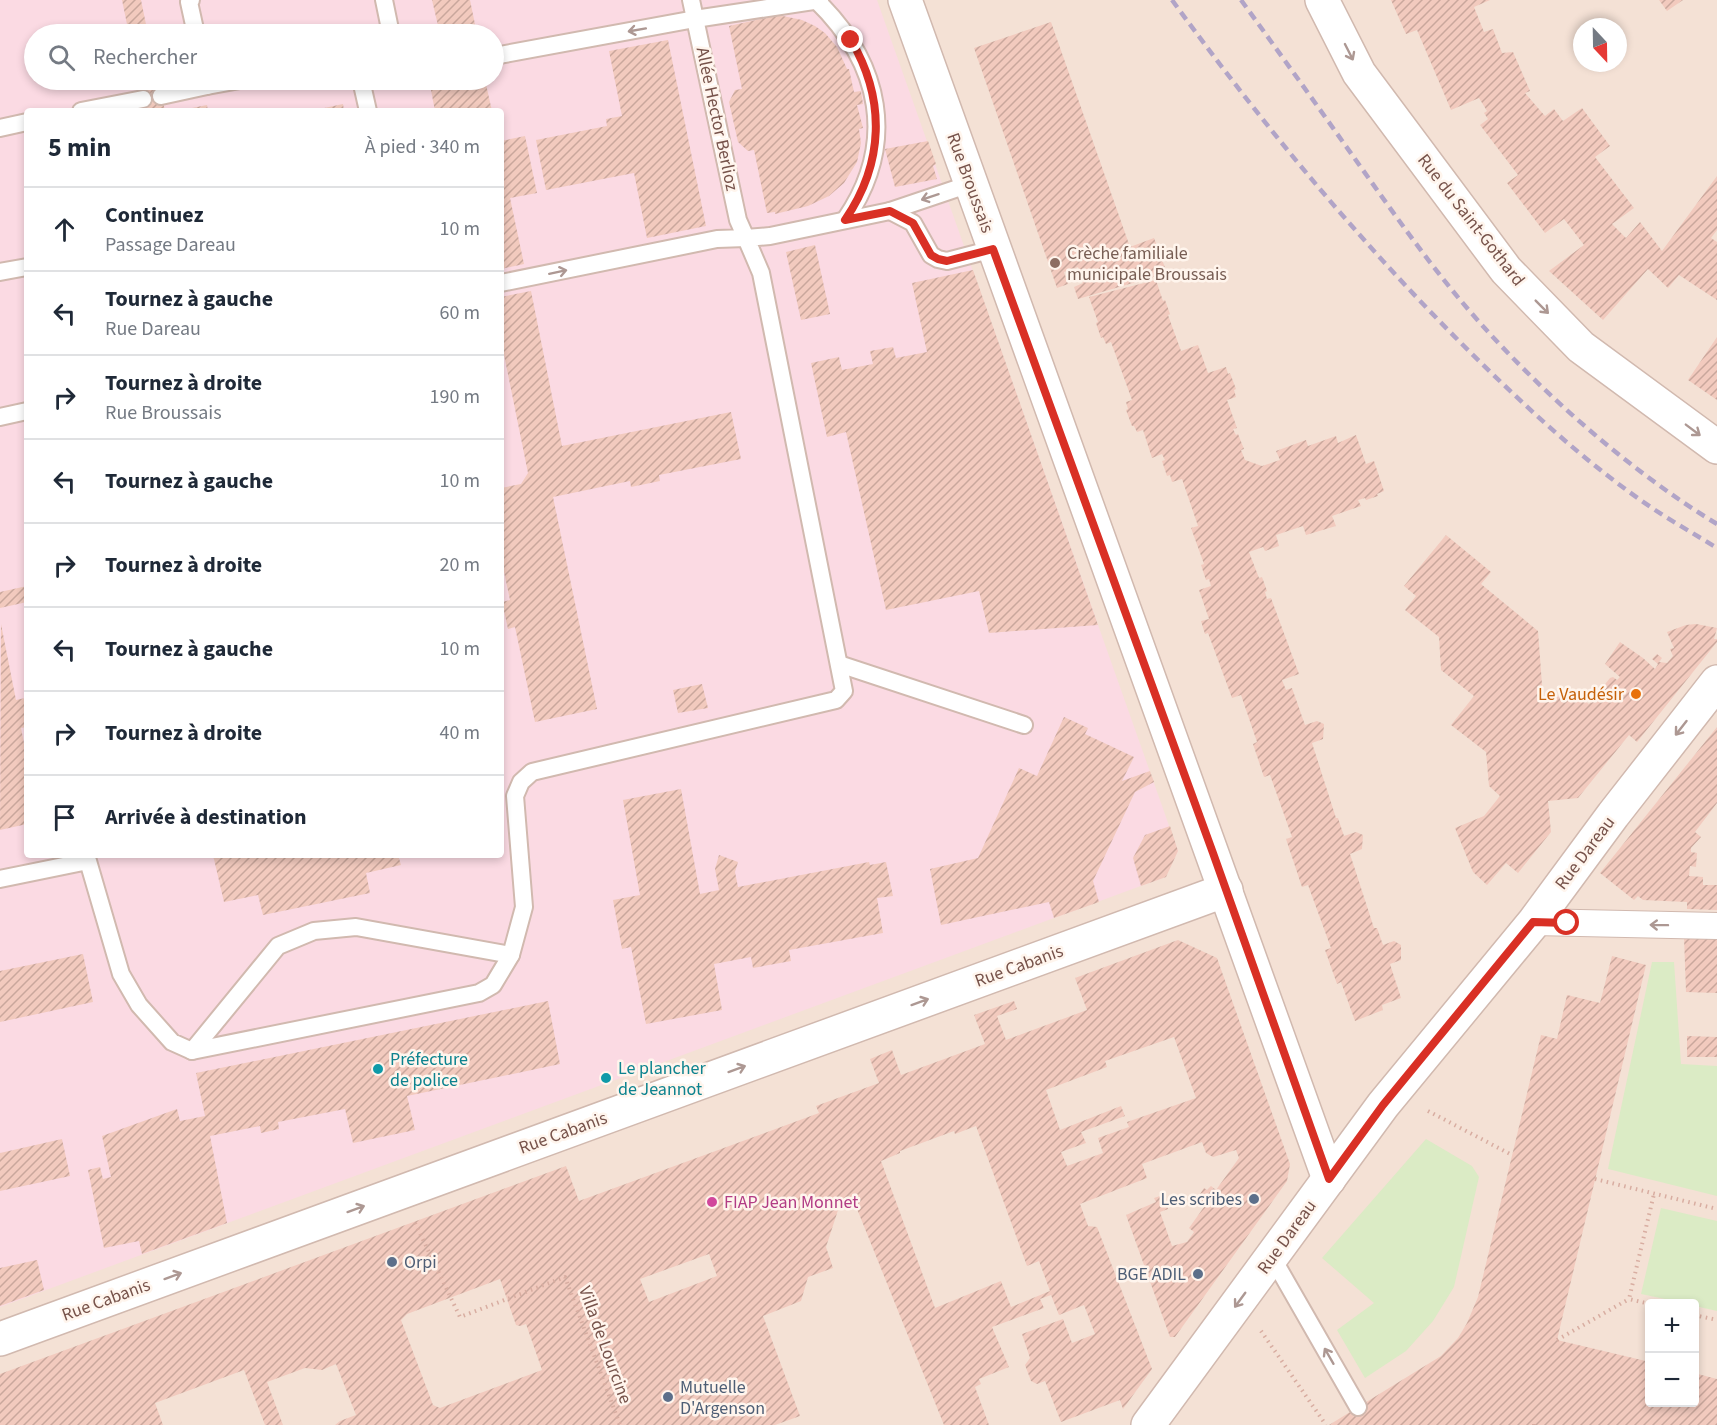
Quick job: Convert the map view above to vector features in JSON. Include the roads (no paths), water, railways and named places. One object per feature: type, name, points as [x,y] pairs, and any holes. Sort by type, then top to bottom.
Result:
[{"type":"street","name":"Rue Broussais","points":[[905,0],[1329,1179]]},
{"type":"street","name":"Rue du Saint-Gothard","points":[[1322,0],[1359,73],[1506,270],[1581,347],[1717,447]]},
{"type":"street","name":"Rue Dareau","points":[[1148,1425],[1383,1105],[1533,922],[1717,682]]},
{"type":"street","name":"Rue Cabanis","points":[[0,1339],[1226,890]]},
{"type":"street","points":[[1533,922],[1717,926]]},
{"type":"lane","points":[[191,0],[189,2],[194,24]]},
{"type":"lane","points":[[384,0],[390,24]]},
{"type":"lane","name":"Allée Hector Berlioz","points":[[512,955],[524,907],[515,796],[521,782],[532,772],[836,700],[844,691],[761,273],[738,220],[691,0]]},
{"type":"lane","points":[[504,54],[695,19],[818,0],[841,26],[860,55],[875,105],[876,140],[871,166],[863,190],[845,220]]},
{"type":"lane","points":[[161,96],[182,90]]},
{"type":"lane","points":[[364,90],[367,108]]},
{"type":"lane","points":[[96,108],[143,99]]},
{"type":"lane","points":[[0,128],[24,123]]},
{"type":"lane","points":[[504,282],[717,239],[770,236],[890,211],[970,184]]},
{"type":"lane","points":[[890,211],[913,223],[931,255],[938,259],[947,261],[993,249]]},
{"type":"lane","points":[[0,272],[24,268]]},
{"type":"lane","points":[[0,417],[24,412]]},
{"type":"lane","points":[[839,664],[1024,725]]},
{"type":"lane","points":[[0,879],[88,861],[121,974],[139,1005],[172,1042],[192,1051],[479,993],[494,985],[512,955],[356,927],[314,931],[278,946],[192,1051]]},
{"type":"lane","points":[[1272,1257],[1358,1407]]},
{"type":"railway","points":[[1172,0],[1242,93],[1315,183],[1431,313],[1537,416],[1606,475],[1655,510],[1717,548]]},
{"type":"railway","points":[[1241,0],[1417,245],[1480,322],[1542,387],[1610,448],[1681,501],[1717,524]]},
{"type":"place","name":"Crèche familiale municipale Broussais","points":[[1055,263]]},
{"type":"place","name":"Le Vaudésir","points":[[1636,694]]},
{"type":"place","name":"Préfecture de police","points":[[378,1069]]},
{"type":"place","name":"Le plancher de Jeannot","points":[[606,1078]]},
{"type":"place","name":"Les scribes","points":[[1254,1199]]},
{"type":"place","name":"FIAP Jean Monnet","points":[[712,1202]]},
{"type":"place","name":"Orpi","points":[[392,1262]]},
{"type":"place","name":"BGE ADIL","points":[[1198,1274]]},
{"type":"place","name":"Mutuelle D'Argenson","points":[[668,1397]]}]
